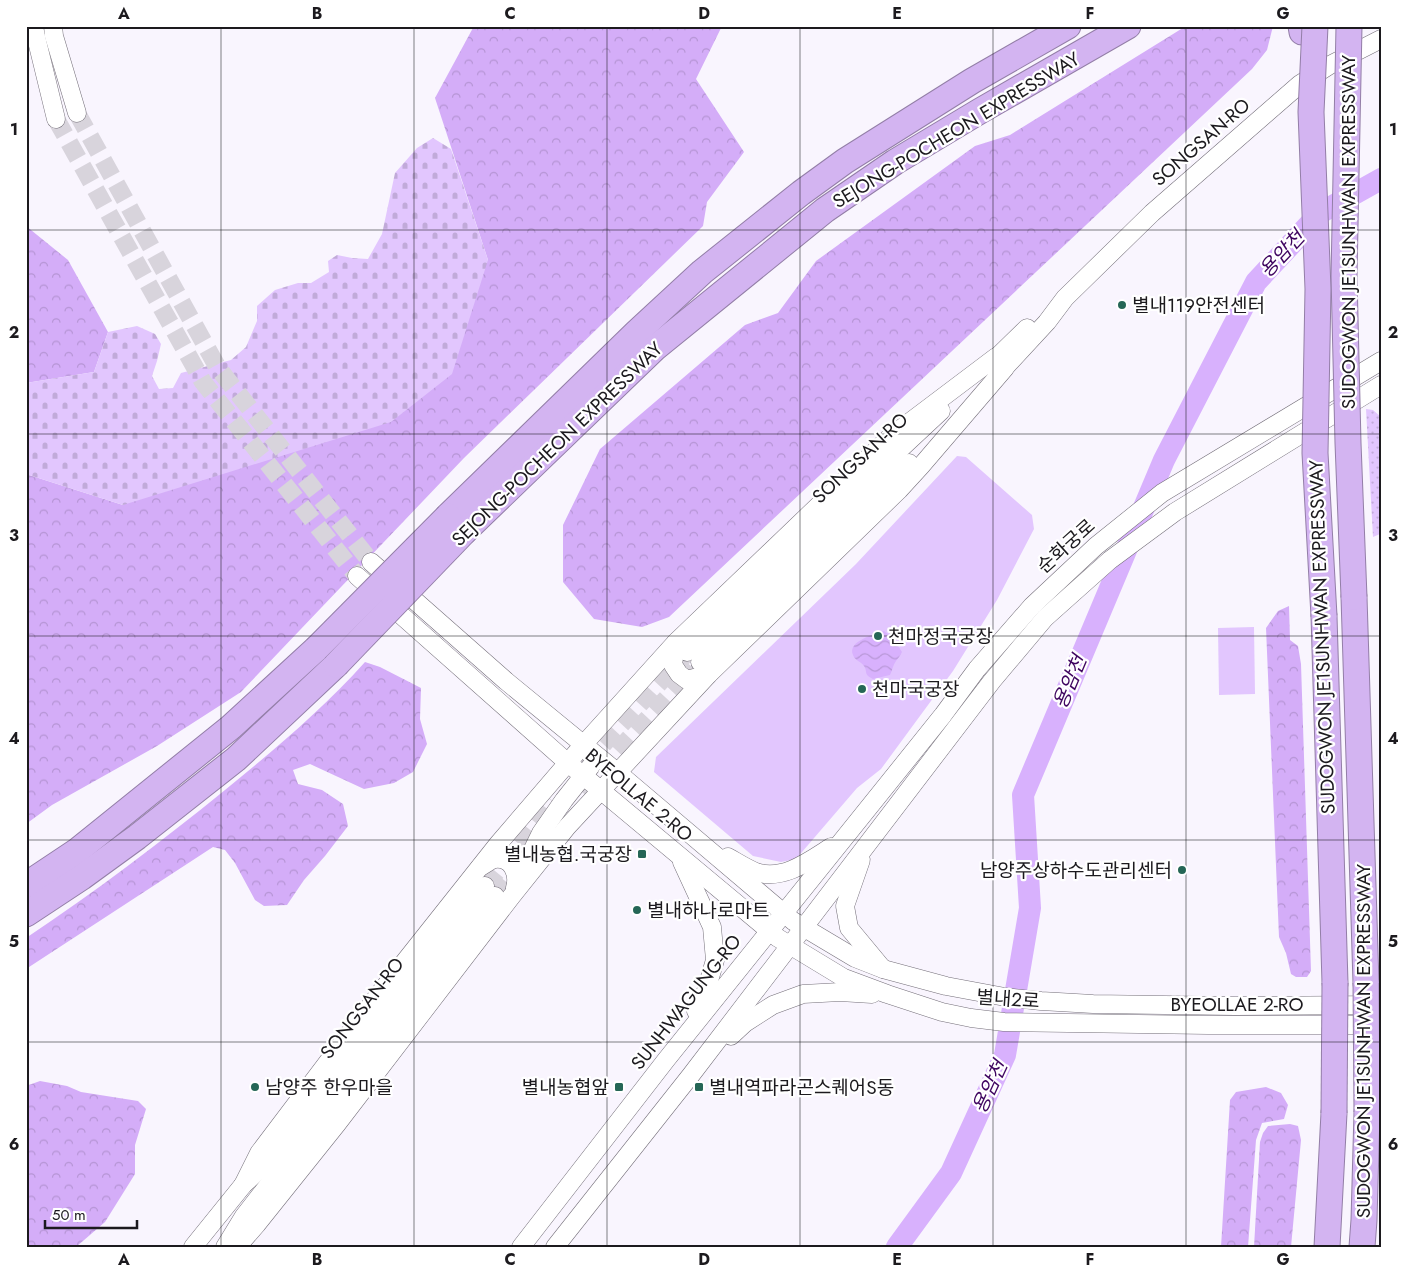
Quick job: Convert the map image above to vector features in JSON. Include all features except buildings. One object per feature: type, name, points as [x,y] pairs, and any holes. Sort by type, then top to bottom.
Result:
[{"type":"highway","name":"SEJONG-POCHEON EXPRESSWAY","points":[[26,914],[82,877],[236,759],[336,665],[457,524],[636,333],[702,272],[801,193],[846,161],[972,81],[1068,26]]},
{"type":"highway","name":"SEJONG-POCHEON EXPRESSWAY","points":[[26,885],[77,851],[231,727],[316,648],[655,348],[825,210],[895,162],[1128,26]]},
{"type":"highway","name":"SUDOGWON JE1SUNHWAN EXPRESSWAY","points":[[1349,26],[1344,276],[1366,983],[1367,1112],[1362,1247]]},
{"type":"highway","name":"SUDOGWON JE1SUNHWAN EXPRESSWAY","points":[[1306,28],[1318,289],[1315,454],[1324,616],[1334,983],[1334,1113],[1327,1247]]},
{"type":"street","points":[[34,26],[56,118]]},
{"type":"street","points":[[53,26],[54,36],[76,113]]},
{"type":"street","name":"SONGSAN-RO","points":[[1001,363],[1047,322],[1065,298],[1152,213],[1300,84],[1330,65],[1381,39]]},
{"type":"street","name":"순화궁로","points":[[943,715],[977,669],[1032,606],[1096,546],[1162,493],[1381,361]]},
{"type":"street","points":[[502,891],[567,828],[617,772],[693,658],[890,437],[1001,363]]},
{"type":"street","points":[[243,1184],[259,1152],[383,989],[498,844],[584,745],[899,490],[921,466],[1001,363]]},
{"type":"street","name":"순화궁로","points":[[866,847],[992,681],[1045,618],[1110,560],[1174,512],[1381,386]]},
{"type":"street","name":"BYEOLLAE 2-RO","points":[[371,562],[506,682],[617,772],[792,921],[855,958],[884,969],[928,981]]},
{"type":"street","name":"BYEOLLAE 2-RO","points":[[357,576],[600,791],[769,931],[844,978],[921,1006]]},
{"type":"street","name":"SUNHWAGUNG-RO","points":[[521,1247],[675,1049],[943,715]]},
{"type":"street","points":[[237,1247],[258,1224],[337,1124],[564,800],[598,757]]},
{"type":"street","points":[[700,842],[757,872],[779,874],[805,864],[846,837]]},
{"type":"street","points":[[555,1247],[699,1065],[866,847]]},
{"type":"street","points":[[866,847],[845,906],[849,928],[884,969]]},
{"type":"street","points":[[675,1049],[706,991],[715,960],[712,927],[680,857]]},
{"type":"street","points":[[478,869],[494,859],[503,860],[511,864],[516,873],[502,891]]},
{"type":"street","name":"SONGSAN-RO","points":[[193,1247],[243,1184],[269,1161],[502,891]]},
{"type":"street","name":"SONGSAN-RO","points":[[225,1247],[244,1216],[502,891]]},
{"type":"street","name":"별내2로","points":[[928,981],[1006,997],[1093,1004]]},
{"type":"street","points":[[699,1065],[746,1023],[773,1005],[803,994],[840,992],[887,994]]},
{"type":"street","name":"BYEOLLAE 2-RO","points":[[1093,1004],[1381,1006]]},
{"type":"street","name":"별내2로","points":[[921,1006],[961,1016],[1004,1022],[1093,1024]]},
{"type":"street","name":"BYEOLLAE 2-RO","points":[[1093,1024],[1234,1026],[1381,1025]]},
{"type":"green space","points":[[474,26],[722,26],[696,79],[744,152],[707,202],[703,226],[464,458],[241,692],[157,746],[52,805],[26,824],[26,474],[123,505],[488,260],[435,98]]},
{"type":"green space","points":[[1186,26],[1273,26],[1267,50],[1252,69],[669,617],[642,627],[594,619],[563,582],[563,525],[600,449],[745,325],[778,313],[816,261],[975,146],[1010,135]]},
{"type":"green space","points":[[433,138],[451,149],[488,260],[452,374],[391,422],[123,505],[26,474],[26,383],[94,372],[108,332],[137,326],[155,334],[161,344],[152,376],[159,389],[173,388],[181,373],[231,360],[246,347],[257,321],[257,306],[275,290],[298,283],[311,283],[329,272],[328,261],[337,255],[368,259],[382,234],[395,173],[417,148]]},
{"type":"green space","points":[[26,226],[68,260],[108,332],[94,372],[26,383]]},
{"type":"green space","points":[[1366,409],[1373,410],[1381,417],[1381,449],[1379,453],[1381,462],[1381,532],[1373,537]]},
{"type":"green space","name":"천마정국궁장","points":[[957,456],[966,457],[1032,515],[1034,529],[997,600],[953,671],[881,769],[857,788],[796,859],[781,862],[753,856],[654,772],[656,757],[856,564]]},
{"type":"green space","points":[[1289,606],[1290,640],[1298,646],[1301,664],[1311,971],[1307,977],[1296,977],[1291,974],[1286,953],[1279,937],[1266,628],[1278,611]]},
{"type":"green space","points":[[1254,627],[1255,694],[1219,695],[1218,628]]},
{"type":"green space","points":[[365,662],[380,667],[421,688],[420,719],[427,744],[413,772],[394,783],[364,789],[310,764],[293,770],[298,784],[322,790],[343,804],[348,826],[304,880],[287,905],[264,906],[255,900],[235,863],[225,850],[213,847],[26,969],[26,938],[177,829],[225,790],[315,713]]},
{"type":"green space","points":[[40,1081],[67,1086],[81,1092],[138,1101],[146,1109],[135,1145],[135,1174],[105,1222],[76,1247],[26,1247],[26,1086]]},
{"type":"green space","points":[[1266,1087],[1281,1093],[1288,1105],[1284,1119],[1262,1123],[1256,1140],[1248,1247],[1221,1247],[1230,1100],[1236,1092]]},
{"type":"green space","points":[[1290,1124],[1298,1126],[1301,1140],[1291,1247],[1254,1247],[1260,1142],[1268,1126]]},
{"type":"water","points":[[884,631],[893,638],[902,652],[890,675],[873,679],[867,674],[863,665],[854,657],[852,650],[863,639]]},
{"type":"waterway","name":"용암천","points":[[897,1247],[951,1173],[1005,1055],[1030,908],[1023,795],[1164,460],[1256,282],[1320,213],[1381,179]]},
{"type":"tunnel","points":[[77,113],[218,368],[371,562]]},
{"type":"tunnel","points":[[56,119],[203,382],[357,576]]},
{"type":"tunnel","points":[[585,764],[684,656]]},
{"type":"tunnel","points":[[581,791],[694,669]]},
{"type":"tunnel","points":[[485,886],[554,802]]},
{"type":"tunnel","points":[[495,896],[522,863]]},
{"type":"place","name":"별내119안전센터","points":[[1122,305]]},
{"type":"place","name":"천마정국궁장","points":[[878,636]]},
{"type":"place","name":"천마국궁장","points":[[862,689]]},
{"type":"place","name":"별내농협.국궁장","points":[[642,854]]},
{"type":"place","name":"남양주상하수도관리센터","points":[[1182,870]]},
{"type":"place","name":"별내하나로마트","points":[[637,910]]},
{"type":"place","name":"남양주 한우마을","points":[[255,1087]]},
{"type":"place","name":"별내농협앞","points":[[619,1087]]},
{"type":"place","name":"별내역파라곤스퀘어S동","points":[[699,1087]]}]
